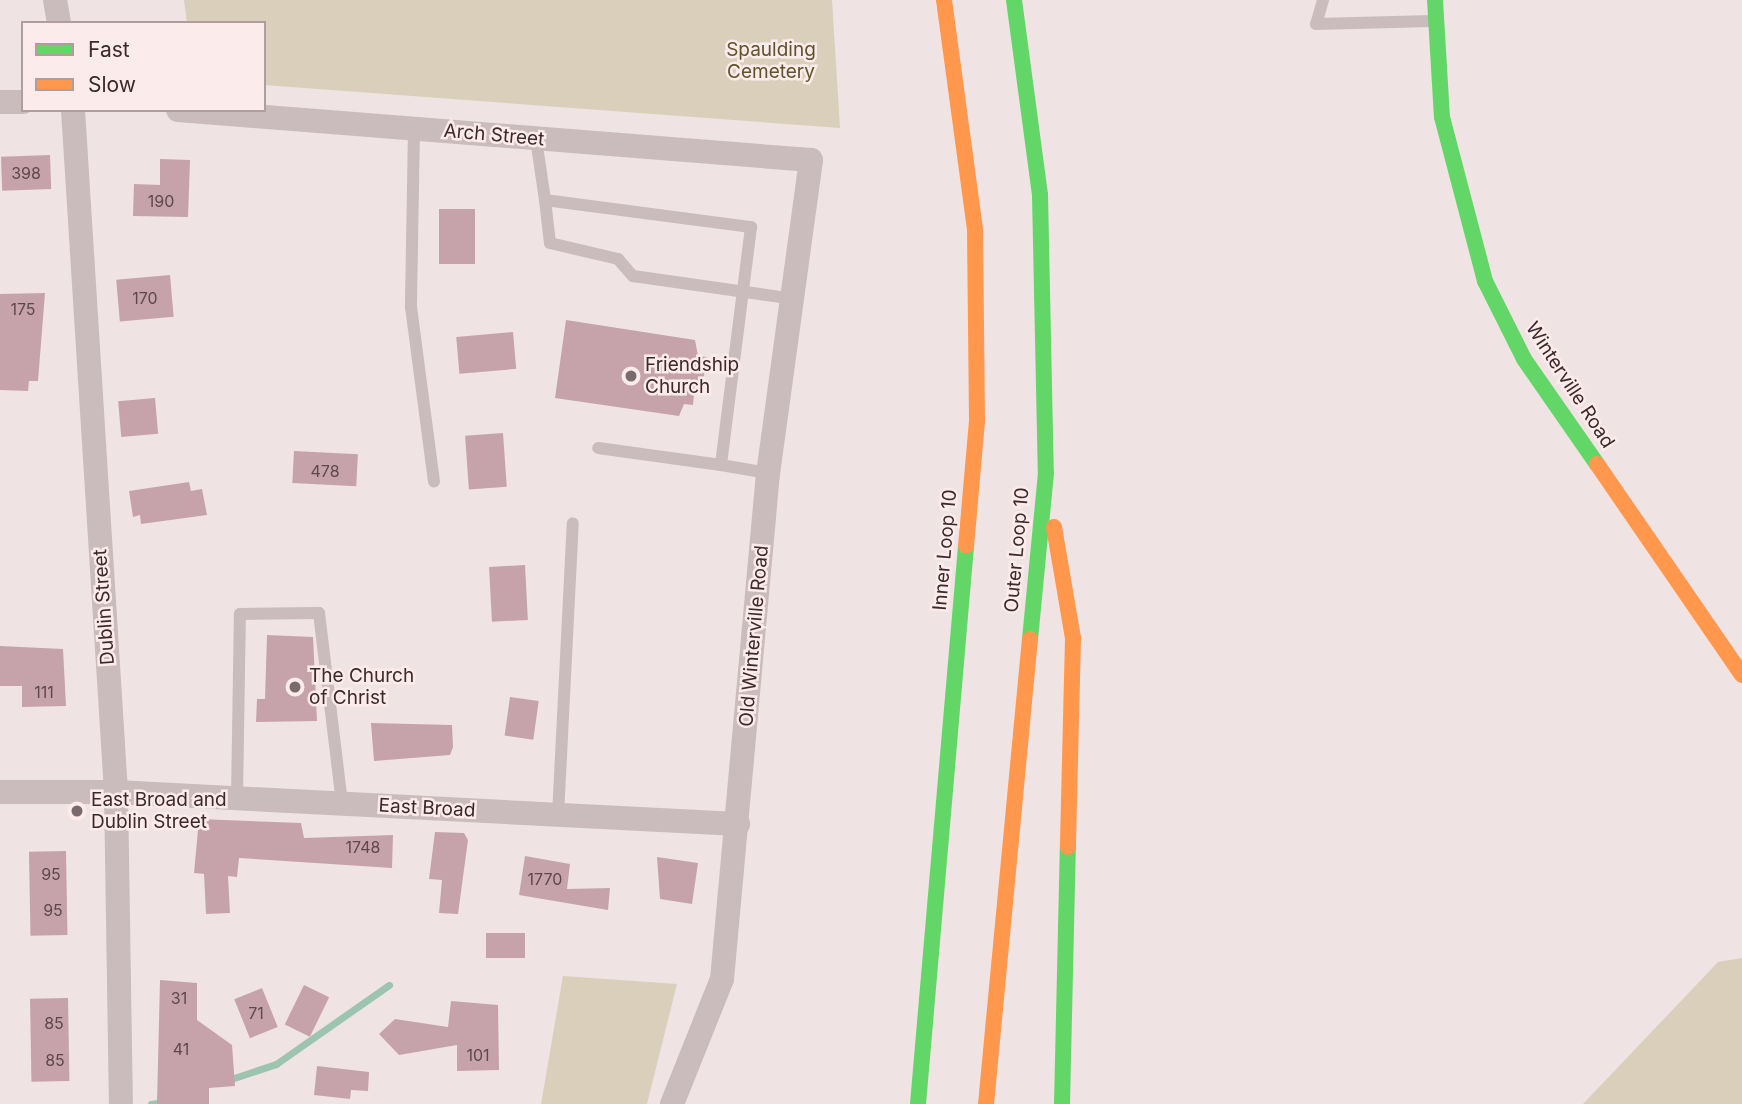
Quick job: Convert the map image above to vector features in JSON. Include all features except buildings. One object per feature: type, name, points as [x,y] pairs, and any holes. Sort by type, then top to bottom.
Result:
[{"type":"main road","name":"Inner Loop 10","points":[[918,1104],[977,421],[975,229],[944,0]]},
{"type":"main road","name":"Outer Loop 10","points":[[986,1104],[1046,473],[1040,195],[1014,0]]},
{"type":"main road","name":"Winterville Road","points":[[1435,0],[1433,22],[1460,202],[1485,281],[1524,359],[1742,675]]},
{"type":"main road","points":[[1046,473],[1073,638],[1062,1104]]},
{"type":"street","points":[[55,0],[59,21]]},
{"type":"street","points":[[0,102],[21,102]]},
{"type":"street","name":"Dublin Street","points":[[73,112],[116,792],[121,1104]]},
{"type":"street","name":"Arch Street","points":[[204,112],[811,160]]},
{"type":"street","name":"Old Winterville Road","points":[[672,1104],[722,979],[768,473],[795,299],[811,160]]},
{"type":"street","name":"East Broad","points":[[0,792],[116,792],[738,824]]},
{"type":"lane","points":[[1323,0],[1316,24],[1433,22]]},
{"type":"lane","points":[[414,128],[411,307],[434,481]]},
{"type":"lane","points":[[536,139],[550,243],[618,259],[633,276],[795,299]]},
{"type":"lane","points":[[545,200],[751,227],[721,464]]},
{"type":"lane","points":[[598,448],[768,473]]},
{"type":"lane","points":[[558,815],[573,523]]},
{"type":"lane","points":[[237,798],[240,614],[319,613],[342,803]]},
{"type":"green space","name":"Spaulding Cemetery","points":[[184,0],[832,0],[840,128],[266,85],[266,21],[187,21]]},
{"type":"green space","points":[[1742,958],[1742,1104],[1583,1104],[1718,962]]},
{"type":"green space","points":[[563,976],[677,984],[647,1104],[541,1104]]},
{"type":"waterway","points":[[228,1080],[276,1064],[389,985]]},
{"type":"waterway","points":[[151,1104],[164,1102]]},
{"type":"traffic: fast","points":[[1014,0],[1040,195],[1046,473],[1030,639]]},
{"type":"traffic: fast","points":[[1435,0],[1442,117],[1485,281],[1524,359],[1597,464]]},
{"type":"traffic: fast","points":[[918,1104],[966,546]]},
{"type":"traffic: fast","points":[[1062,1104],[1068,847]]},
{"type":"traffic: slow","points":[[944,0],[975,229],[977,421],[966,546]]},
{"type":"traffic: slow","points":[[1597,464],[1742,675]]},
{"type":"traffic: slow","points":[[1054,527],[1073,638],[1068,847]]},
{"type":"traffic: slow","points":[[986,1104],[1030,639]]},
{"type":"place","name":"Friendship Church","points":[[631,376]]},
{"type":"place","name":"The Church of Christ","points":[[295,687]]},
{"type":"place","name":"East Broad and Dublin Street","points":[[77,811]]}]
